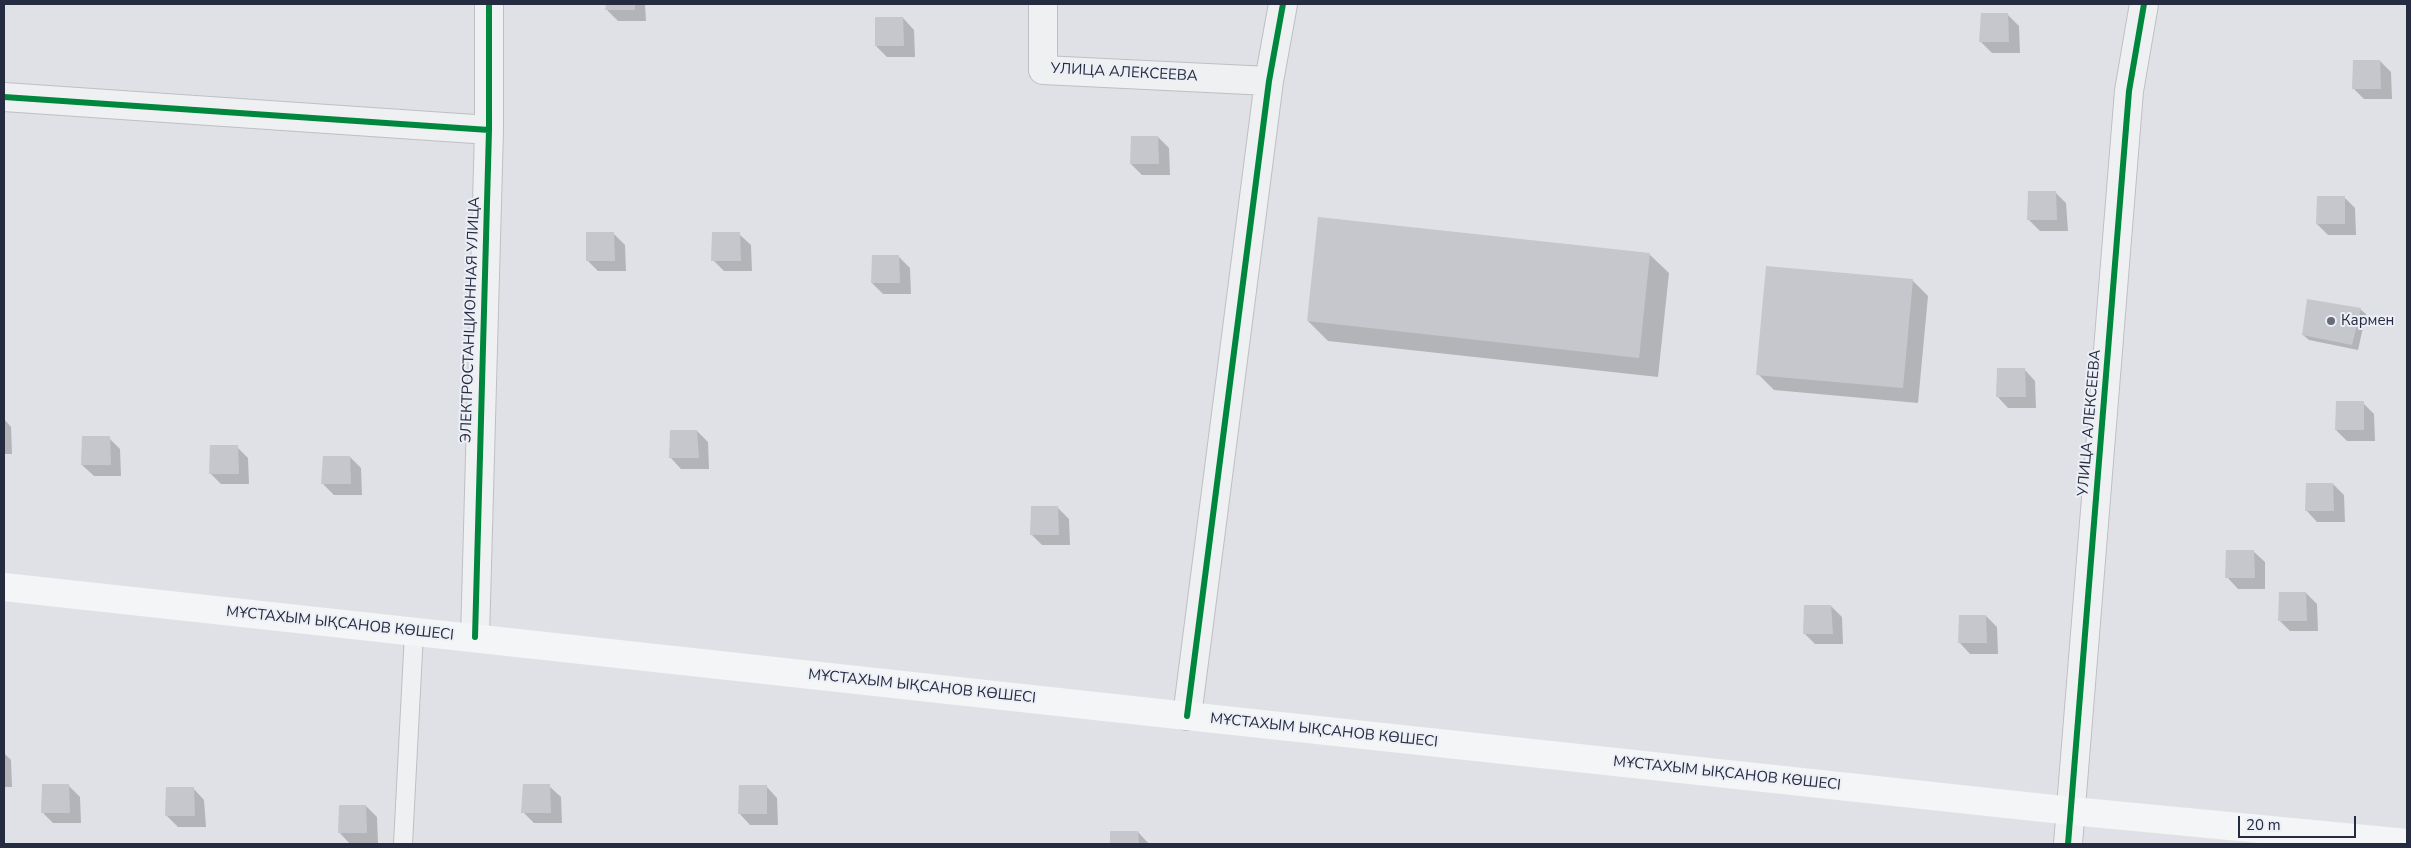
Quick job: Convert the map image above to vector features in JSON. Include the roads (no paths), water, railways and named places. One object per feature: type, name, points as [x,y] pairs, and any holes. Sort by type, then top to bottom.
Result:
[{"type":"main road","name":"МҰСТАХЫМ ЫҚСАНОВ КӨШЕСІ","points":[[4,587],[414,633],[475,637],[2072,811],[2407,844]]},
{"type":"street","name":"ЭЛЕКТРОСТАНЦИОННАЯ УЛИЦА","points":[[475,637],[489,130],[489,4]]},
{"type":"street","name":"УЛИЦА АЛЕКСЕЕВА","points":[[1043,4],[1043,70],[1269,81]]},
{"type":"street","points":[[1187,716],[1269,81],[1283,4]]},
{"type":"street","name":"УЛИЦА АЛЕКСЕЕВА","points":[[2068,844],[2128,101],[2144,4]]},
{"type":"street","points":[[4,97],[489,130]]},
{"type":"lane","points":[[403,844],[414,633]]},
{"type":"place","name":"Кармен","points":[[2331,321]]}]
